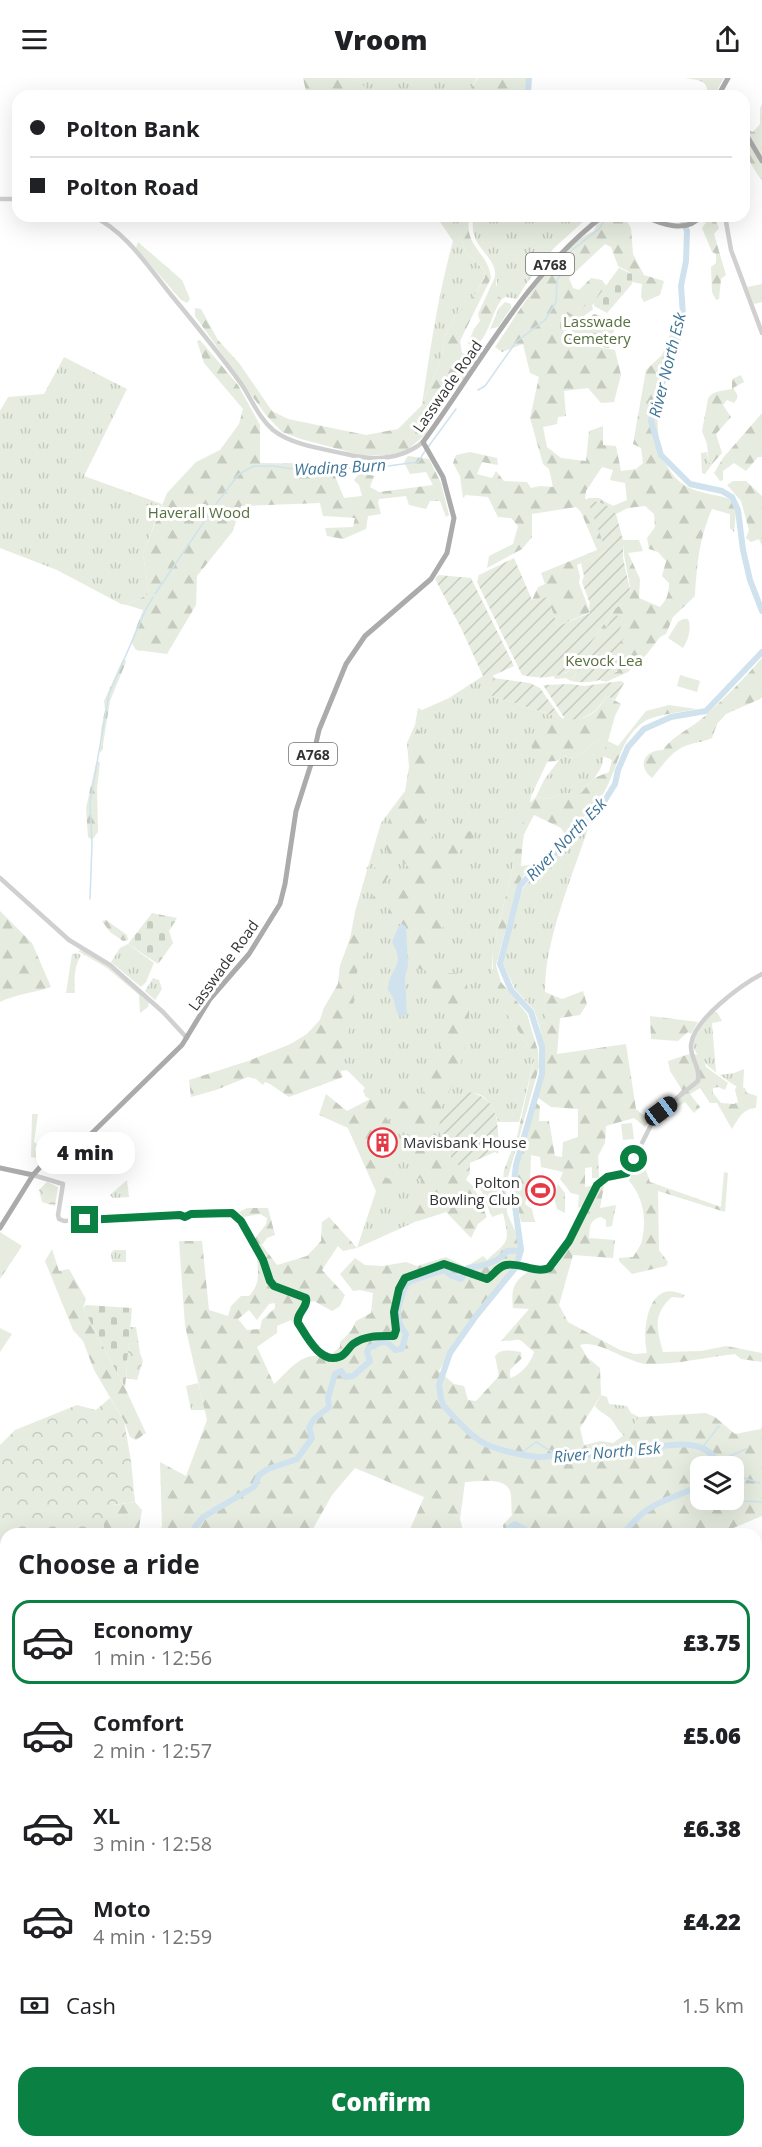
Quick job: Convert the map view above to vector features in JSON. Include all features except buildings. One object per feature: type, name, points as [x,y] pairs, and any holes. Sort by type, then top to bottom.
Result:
[{"type":"main road","points":[[750,141],[762,161]]},
{"type":"main road","name":"Lasswade Road","points":[[187,1038],[210,999],[242,963],[275,913],[283,894],[296,811],[319,730],[351,654],[365,636],[431,579],[447,553],[454,518],[443,477],[426,446],[518,305],[550,264],[595,222]]},
{"type":"main road","points":[[658,222],[676,226],[696,222]]},
{"type":"main road","name":"A768","points":[[0,1228],[33,1176],[55,1154],[78,1144],[90,1135],[187,1038]]},
{"type":"main road","points":[[0,1168],[33,1176]]},
{"type":"street","name":"Lasswade Road","points":[[102,222],[132,248],[222,358],[244,388],[257,411],[274,430],[310,446],[354,456],[386,459],[426,446]]},
{"type":"street","points":[[726,222],[731,250],[762,333]]},
{"type":"street","points":[[0,878],[69,940],[110,964],[164,1012],[187,1038]]},
{"type":"street","points":[[33,1176],[63,1184],[58,1218],[64,1221],[232,1213],[241,1221],[263,1260],[274,1286],[306,1298],[306,1304],[298,1318],[298,1323],[317,1350],[334,1358],[341,1357],[353,1344],[375,1335],[394,1336],[396,1330],[394,1312],[399,1289],[405,1278],[444,1264],[487,1279],[503,1266],[513,1265],[541,1270],[549,1268],[569,1241],[597,1185],[607,1177],[627,1173],[656,1115],[698,1081],[698,1069],[691,1051],[697,1028],[713,1010],[762,974]]},
{"type":"green space","points":[[303,78],[356,78],[367,90],[306,90]]},
{"type":"green space","points":[[356,78],[477,78],[472,90],[367,90]]},
{"type":"green space","points":[[441,78],[451,78],[462,90],[450,90]]},
{"type":"green space","points":[[478,78],[527,78],[526,90],[472,90]]},
{"type":"green space","points":[[684,78],[724,78],[717,90],[707,90],[704,83]]},
{"type":"green space","points":[[762,104],[762,156],[750,137],[750,131],[753,132],[760,124]]},
{"type":"green space","points":[[750,146],[762,165],[762,181],[752,165]]},
{"type":"green space","points":[[440,222],[460,222],[460,236],[466,253],[484,270],[485,276],[466,311],[459,309],[442,342],[444,352],[422,405],[431,343],[453,241]]},
{"type":"green space","points":[[460,222],[469,222],[470,235],[486,262],[491,278],[460,341],[462,353],[473,356],[482,350],[457,390],[446,389],[426,434],[406,451],[388,455],[361,455],[282,432],[265,414],[195,316],[195,308],[201,309],[218,340],[239,363],[272,411],[288,419],[366,435],[398,429],[422,405],[444,352],[442,342],[459,309],[466,310],[485,277],[484,270],[466,253],[460,236]]},
{"type":"green space","points":[[473,222],[583,222],[554,248],[517,299],[505,297],[502,299],[497,295],[495,269],[478,244]]},
{"type":"green space","points":[[600,222],[627,222],[631,228],[633,254],[644,275],[664,281],[660,295],[644,302],[641,297],[642,284],[632,282],[631,273],[618,266],[611,247],[605,244],[569,278],[573,288],[579,290],[591,278],[602,280],[607,287],[590,308],[562,329],[570,342],[615,350],[621,375],[614,402],[601,403],[588,388],[564,391],[566,416],[558,417],[557,424],[543,427],[547,447],[561,458],[586,461],[589,431],[603,426],[603,445],[616,446],[621,471],[636,469],[643,463],[641,448],[633,444],[646,370],[662,355],[670,335],[681,336],[676,358],[659,402],[658,427],[662,460],[680,482],[698,491],[730,499],[736,511],[734,532],[730,528],[730,514],[712,509],[699,552],[695,596],[673,617],[666,634],[660,637],[647,654],[628,672],[606,682],[600,680],[618,671],[584,660],[571,681],[566,678],[555,679],[554,676],[566,673],[575,667],[614,609],[631,594],[623,540],[639,540],[643,551],[628,553],[640,579],[639,598],[660,607],[664,601],[669,587],[669,583],[662,576],[666,561],[658,552],[649,549],[647,538],[655,527],[654,514],[645,506],[628,508],[616,514],[610,507],[598,502],[606,551],[577,565],[579,583],[590,612],[558,626],[547,597],[532,600],[538,587],[545,584],[541,573],[597,550],[581,512],[576,507],[532,514],[532,537],[522,549],[487,568],[489,556],[513,544],[518,526],[511,518],[498,517],[488,497],[466,495],[463,498],[460,476],[453,463],[456,455],[470,452],[497,458],[498,465],[482,462],[477,474],[492,478],[496,471],[504,481],[527,482],[531,488],[553,487],[549,469],[543,464],[530,418],[539,377],[530,373],[523,344],[502,352],[495,347],[552,266],[580,239],[594,231]],"holes":[[[602,467],[613,470],[610,480],[625,483],[627,500],[613,506],[599,498],[588,498],[587,500],[585,498],[586,491]]]},
{"type":"green space","points":[[706,222],[716,222],[719,228],[714,234],[726,275],[721,279],[719,299],[716,300],[712,292],[711,267],[716,263],[716,254],[712,252],[702,228]]},
{"type":"green space","points":[[138,242],[182,280],[190,299],[187,303],[181,300],[136,248]]},
{"type":"green space","points":[[619,268],[632,274],[632,284],[607,313],[594,306],[594,302]]},
{"type":"green space","points":[[497,276],[496,285],[499,290],[497,295],[502,299],[483,339],[473,348],[468,343],[480,321],[478,314]]},
{"type":"green space","points":[[762,284],[762,302],[754,304],[747,287]]},
{"type":"green space","points":[[505,302],[511,304],[511,308],[498,327],[490,329],[499,308]]},
{"type":"green space","points":[[586,305],[592,305],[593,309],[565,331],[560,330],[561,308],[574,316]]},
{"type":"green space","name":"Lasswade Cemetery","points":[[594,314],[617,320],[609,348],[570,341],[566,335]]},
{"type":"green space","name":"Haverall Wood","points":[[200,340],[238,385],[260,425],[260,463],[330,464],[344,498],[362,496],[359,485],[354,480],[360,472],[374,476],[370,487],[379,492],[433,485],[426,472],[410,474],[404,462],[408,456],[429,459],[441,483],[449,515],[446,517],[440,501],[430,501],[426,509],[409,505],[406,496],[379,499],[381,514],[368,516],[366,529],[343,539],[327,536],[325,528],[353,527],[355,518],[323,516],[320,503],[241,506],[233,531],[197,576],[196,605],[167,654],[136,650],[131,642],[143,610],[127,605],[149,594],[143,554],[167,493],[196,462],[220,450],[239,424],[243,409],[204,363],[197,341]]},
{"type":"green space","points":[[64,357],[127,389],[84,476],[162,504],[143,554],[149,594],[127,605],[57,570],[0,548],[0,411],[8,397],[44,394]]},
{"type":"green space","points":[[741,375],[744,382],[733,388],[737,395],[736,401],[734,403],[727,400],[723,405],[731,417],[716,434],[722,453],[713,463],[709,463],[707,444],[702,431],[708,399],[715,392],[732,389],[732,379]]},
{"type":"green space","points":[[762,413],[762,457],[758,457],[746,471],[734,463],[723,471],[723,480],[720,481],[714,473],[723,458]]},
{"type":"green space","points":[[707,452],[709,463],[713,463],[705,474],[702,473],[701,453]]},
{"type":"green space","points":[[733,481],[746,481],[762,496],[762,546],[759,539],[751,542],[746,538],[749,530],[741,501],[727,485]]},
{"type":"green space","points":[[588,501],[610,507],[616,514],[623,540],[623,558],[631,594],[628,600],[614,609],[575,667],[562,674],[549,677],[522,675],[477,582],[479,575],[514,558],[532,600],[547,597],[558,626],[590,613],[590,604],[582,582],[584,576],[581,563],[606,551]]},
{"type":"green space","points":[[439,575],[471,578],[514,666],[492,676],[483,676],[435,579]]},
{"type":"green space","name":"Kevock Lea","points":[[615,614],[623,621],[619,631],[624,638],[616,649],[626,661],[615,672],[602,679],[587,682],[571,681]]},
{"type":"green space","points":[[688,619],[690,627],[683,648],[668,638],[678,622]]},
{"type":"green space","points":[[762,658],[762,697],[726,714],[717,724],[712,738],[677,750],[652,778],[644,768],[647,755],[663,750],[672,740],[701,720]]},
{"type":"green space","points":[[125,659],[126,662],[110,701],[100,752],[104,701]]},
{"type":"green space","points":[[680,675],[700,681],[697,692],[677,686]]},
{"type":"green space","points":[[483,676],[494,676],[492,696],[561,718],[554,737],[552,752],[531,796],[533,815],[524,834],[522,849],[515,848],[493,949],[492,969],[505,1011],[535,1056],[519,1122],[498,1122],[486,1098],[475,1093],[461,1095],[449,1156],[470,1173],[446,1212],[417,1221],[357,1248],[376,1191],[348,1128],[370,1099],[363,1091],[365,1088],[347,1070],[251,1060],[291,1044],[307,1034],[320,1020],[338,984],[340,966],[350,939],[366,868],[381,823],[405,791],[409,767],[407,743],[415,725],[418,708],[422,710],[449,698]]},
{"type":"green space","points":[[493,678],[530,683],[540,688],[561,718],[492,696]]},
{"type":"green space","points":[[621,681],[624,683],[615,700],[607,696],[589,715],[572,720],[565,719],[543,685],[584,686]]},
{"type":"green space","points":[[607,696],[621,704],[608,741],[618,746],[646,711],[669,705],[697,709],[658,716],[638,727],[625,744],[603,794],[565,835],[561,828],[534,815],[524,834],[520,830],[530,803],[536,797],[548,799],[565,793],[581,793],[594,778],[609,772],[612,760],[603,756],[607,741],[600,739],[575,758],[563,756],[557,761],[540,762],[533,757],[531,742],[536,724],[555,724],[561,718],[583,718],[594,712]]},
{"type":"green space","points":[[415,730],[420,731],[420,743],[426,751],[436,750],[426,772],[428,792],[421,818],[430,825],[437,858],[445,857],[447,843],[456,836],[470,831],[474,836],[448,869],[434,870],[427,908],[447,921],[447,926],[441,928],[426,952],[425,956],[442,963],[432,972],[408,966],[406,927],[401,923],[390,923],[387,916],[391,903],[398,897],[400,881],[407,865],[396,857],[390,865],[392,871],[384,883],[382,902],[378,906],[361,903],[361,900],[372,898],[376,891],[377,880],[374,868],[388,853],[384,839],[395,808],[408,790],[413,764],[411,744]]},
{"type":"green space","points":[[600,739],[608,741],[602,765],[581,793],[565,793],[548,799],[536,797],[544,780],[562,756],[575,758]]},
{"type":"green space","points":[[98,761],[100,763],[97,789],[98,832],[92,840],[88,837],[86,808]]},
{"type":"green space","points":[[588,822],[590,823],[562,903],[549,952],[546,969],[545,1022],[539,1025],[534,1010],[515,989],[503,964],[508,941],[523,888],[535,874],[564,850]]},
{"type":"green space","points":[[515,848],[522,849],[521,866],[530,865],[518,885],[496,965],[501,982],[527,1014],[538,1051],[539,1067],[506,1184],[507,1213],[516,1233],[519,1247],[516,1261],[511,1269],[452,1348],[439,1371],[454,1384],[464,1386],[468,1400],[476,1401],[499,1376],[495,1356],[498,1353],[521,1352],[522,1358],[510,1370],[510,1378],[525,1368],[534,1352],[519,1340],[501,1341],[529,1309],[513,1308],[514,1286],[529,1271],[540,1273],[555,1268],[581,1225],[601,1184],[604,1186],[600,1208],[616,1205],[612,1226],[606,1227],[606,1220],[601,1217],[597,1218],[591,1224],[589,1238],[615,1240],[613,1258],[573,1255],[559,1305],[568,1322],[620,1350],[635,1354],[647,1353],[645,1338],[649,1310],[658,1296],[667,1291],[675,1292],[685,1295],[682,1298],[672,1297],[659,1316],[658,1329],[663,1352],[701,1351],[726,1346],[762,1353],[762,1362],[741,1359],[735,1354],[646,1364],[595,1345],[580,1345],[587,1357],[600,1368],[601,1395],[580,1428],[584,1445],[601,1441],[613,1443],[631,1430],[639,1417],[706,1413],[715,1417],[735,1434],[761,1429],[762,1426],[762,1516],[733,1528],[503,1528],[503,1525],[512,1515],[510,1491],[502,1483],[483,1481],[465,1482],[460,1519],[462,1528],[411,1528],[424,1497],[355,1468],[332,1495],[313,1528],[161,1528],[160,1462],[186,1476],[207,1420],[185,1326],[179,1241],[202,1241],[209,1310],[228,1316],[231,1306],[241,1296],[249,1296],[255,1287],[258,1278],[257,1257],[263,1256],[254,1240],[266,1224],[267,1218],[260,1214],[243,1217],[239,1212],[247,1208],[268,1208],[275,1235],[267,1238],[262,1245],[277,1265],[307,1256],[321,1241],[322,1222],[329,1217],[357,1248],[343,1251],[338,1246],[322,1270],[345,1295],[340,1306],[332,1311],[314,1301],[303,1305],[297,1313],[309,1332],[303,1337],[291,1320],[277,1326],[277,1333],[257,1347],[274,1384],[304,1358],[319,1356],[327,1358],[340,1347],[340,1342],[351,1331],[356,1321],[371,1313],[373,1293],[353,1291],[340,1274],[355,1258],[365,1265],[383,1266],[406,1262],[417,1266],[446,1257],[466,1267],[483,1256],[487,1260],[504,1244],[507,1230],[503,1213],[492,1217],[478,1182],[498,1190],[502,1189],[504,1170],[517,1137],[535,1056],[497,995],[491,969],[493,969],[493,949]],"holes":[[[275,1303],[275,1308],[262,1320],[260,1329],[247,1330],[238,1319],[249,1310],[257,1320],[269,1304]]]},
{"type":"green space","points":[[0,911],[32,943],[51,987],[0,1002]]},
{"type":"green space","points":[[152,913],[177,918],[169,931],[173,943],[158,964],[128,944]]},
{"type":"green space","points":[[106,920],[127,935],[128,940],[123,941],[110,932],[102,921]]},
{"type":"green space","points":[[356,922],[372,942],[358,965],[350,1027],[337,1062],[343,1077],[289,1097],[270,1084],[265,1082],[263,1085],[256,1079],[248,1077],[191,1097],[189,1080],[251,1060],[291,1044],[307,1034],[320,1020],[338,984],[340,966]]},
{"type":"green space","points":[[128,944],[154,963],[146,982],[141,987],[111,962],[120,948]]},
{"type":"green space","points":[[81,950],[102,961],[149,1002],[148,1007],[140,1013],[139,995],[107,968],[78,951]]},
{"type":"green space","points":[[72,954],[81,955],[75,974],[75,993],[66,993]]},
{"type":"green space","points":[[442,973],[465,973],[469,1015],[463,1055],[454,1082],[438,1115],[435,1137],[446,1159],[473,1187],[487,1217],[478,1224],[471,1238],[446,1212],[418,1221],[412,1206],[425,1191],[421,1178],[376,1191],[348,1128],[319,1115],[326,1094],[347,1111],[370,1099],[392,1125],[378,1126],[373,1129],[374,1147],[381,1177],[396,1180],[411,1168],[409,1156],[416,1131],[398,1126],[398,1114],[378,1099],[410,1102],[422,1096],[451,1014],[444,989],[433,995],[432,979]]},
{"type":"green space","points":[[153,978],[159,980],[162,989],[155,1000],[145,991]]},
{"type":"green space","points":[[583,991],[587,1004],[580,1015],[560,1018],[557,1054],[626,1044],[636,1109],[650,1121],[645,1127],[634,1118],[606,1126],[605,1143],[598,1156],[599,1178],[592,1178],[592,1167],[585,1168],[585,1187],[596,1185],[585,1205],[578,1208],[579,1195],[571,1193],[560,1179],[563,1172],[541,1167],[540,1157],[531,1155],[530,1183],[525,1204],[532,1209],[535,1222],[521,1222],[515,1189],[521,1150],[535,1102],[540,1106],[539,1121],[549,1121],[555,1156],[562,1157],[563,1142],[578,1137],[578,1109],[551,1107],[537,1097],[544,1061],[539,1025],[545,1022],[545,992],[562,999]]},
{"type":"green space","points":[[713,1012],[717,1012],[722,1021],[712,1023],[717,1073],[699,1057],[693,1044],[698,1031]]},
{"type":"green space","points":[[650,1016],[698,1022],[691,1034],[688,1032],[678,1041],[651,1039]]},
{"type":"green space","points":[[689,1054],[702,1055],[706,1067],[728,1083],[725,1090],[718,1087],[713,1088],[713,1093],[721,1103],[738,1102],[736,1087],[745,1088],[747,1093],[757,1096],[756,1108],[744,1112],[732,1129],[717,1103],[710,1103],[700,1088],[690,1094],[700,1107],[694,1113],[685,1102],[667,1114],[667,1120],[655,1124],[656,1101],[671,1101],[682,1090],[670,1071],[668,1061]]},
{"type":"green space","points":[[744,1069],[743,1090],[730,1082],[720,1075]]},
{"type":"green space","points":[[469,1092],[479,1095],[491,1104],[496,1118],[499,1144],[496,1144],[496,1147],[499,1147],[498,1154],[495,1152],[470,1163],[470,1173],[448,1154],[442,1143],[440,1131],[440,1119],[446,1109],[455,1099]]},
{"type":"green space","points":[[32,1114],[38,1114],[34,1142],[37,1144],[35,1150],[39,1152],[36,1158],[31,1157]]},
{"type":"green space","points":[[632,1123],[634,1139],[623,1140],[621,1124]]},
{"type":"green space","points":[[642,1159],[650,1182],[721,1207],[724,1172],[728,1173],[725,1212],[658,1191],[659,1250],[668,1262],[666,1266],[632,1274],[619,1261],[619,1258],[633,1257],[642,1240],[643,1208],[638,1194],[629,1181],[634,1167]]},
{"type":"green space","name":"Polton Bowling Club","points":[[534,1179],[553,1184],[548,1202],[529,1198]]},
{"type":"green space","points":[[127,1180],[129,1197],[113,1198],[110,1195]]},
{"type":"green space","points":[[47,1182],[58,1187],[55,1206],[42,1202],[39,1190]]},
{"type":"green space","points":[[558,1184],[565,1193],[565,1213],[557,1209],[554,1197]]},
{"type":"green space","points":[[0,1232],[22,1246],[0,1279]]},
{"type":"green space","points":[[2,1237],[18,1249],[6,1265],[0,1261]]},
{"type":"green space","points":[[52,1249],[59,1271],[69,1269],[86,1299],[83,1308],[146,1433],[136,1440],[130,1437],[124,1421],[94,1370],[83,1341],[73,1330],[45,1261]]},
{"type":"green space","points":[[114,1250],[126,1250],[126,1262],[112,1262],[111,1253]]},
{"type":"green space","points":[[86,1305],[132,1308],[125,1388],[83,1308]]},
{"type":"green space","points":[[130,1327],[136,1327],[143,1361],[137,1380],[126,1378]]},
{"type":"green space","points":[[0,1328],[12,1334],[0,1352]]},
{"type":"green space","points":[[198,1383],[205,1410],[191,1410],[186,1386]]},
{"type":"green space","points":[[601,1395],[607,1397],[609,1404],[627,1406],[631,1413],[639,1417],[624,1436],[611,1419],[595,1406]]},
{"type":"green space","points":[[110,1398],[124,1421],[135,1502],[112,1505],[104,1518],[104,1528],[0,1528],[0,1445],[15,1430],[77,1405],[96,1410]]},
{"type":"green space","points":[[135,1502],[142,1510],[139,1528],[97,1528],[107,1506]]},
{"type":"water","points":[[401,923],[406,927],[408,966],[405,977],[407,1015],[400,1017],[388,990],[391,976],[398,962],[392,942]]},
{"type":"waterway","name":"River North Esk","points":[[528,90],[529,78]]},
{"type":"waterway","name":"Wading Burn","points":[[478,390],[485,386],[516,342],[545,320],[556,302],[557,280],[562,273],[559,264],[571,251],[599,229],[603,222]]},
{"type":"waterway","name":"River North Esk","points":[[683,222],[687,231],[686,261],[681,286],[683,315],[651,421],[661,455],[690,484],[722,491],[732,497],[738,510],[743,550],[750,580],[762,611]]},
{"type":"waterway","name":"Wading Burn","points":[[428,447],[456,409]]},
{"type":"waterway","name":"Wading Burn","points":[[155,594],[239,474],[254,466],[274,466],[304,471],[388,466],[418,462],[425,451]]},
{"type":"waterway","points":[[90,899],[92,844],[90,803],[109,694],[153,597]]},
{"type":"waterway","name":"River North Esk","points":[[713,1456],[701,1448],[686,1445],[654,1447],[610,1455],[565,1454],[540,1457],[505,1451],[482,1442],[463,1427],[443,1405],[439,1385],[450,1353],[476,1316],[516,1267],[521,1250],[513,1191],[516,1165],[542,1074],[542,1047],[531,1012],[511,990],[500,964],[520,886],[532,872],[563,847],[605,800],[615,784],[618,770],[628,747],[644,729],[671,717],[706,711],[762,652]]},
{"type":"waterway","points":[[195,1528],[203,1517],[254,1487],[259,1475],[268,1469],[297,1459],[312,1438],[309,1428],[314,1419],[329,1407],[328,1398],[335,1374],[341,1371],[345,1377],[353,1376],[370,1361],[367,1352],[369,1348],[383,1341],[395,1350],[402,1349],[406,1334],[399,1321],[398,1310],[406,1284],[444,1270],[461,1279],[468,1268],[494,1261],[507,1251],[521,1250]]},
{"type":"waterway","points":[[702,1448],[719,1426]]},
{"type":"waterway","points":[[520,1454],[536,1442],[557,1455]]},
{"type":"waterway","points":[[730,1456],[746,1449]]},
{"type":"waterway","points":[[744,1478],[760,1483]]},
{"type":"waterway","name":"River North Esk","points":[[628,1528],[649,1509],[690,1490]]},
{"type":"waterway","points":[[744,1501],[762,1502]]},
{"type":"waterway","name":"River North Esk","points":[[509,1528],[515,1524],[522,1528]]},
{"type":"place","name":"Mavisbank House","points":[[382,1142]]},
{"type":"place","name":"Polton Bowling Club","points":[[541,1191]]},
{"type":"route","points":[[85,1220],[180,1215],[185,1217],[191,1214],[225,1212],[235,1214],[263,1260],[274,1286],[306,1298],[306,1304],[297,1320],[298,1323],[317,1350],[334,1358],[341,1357],[353,1344],[375,1335],[394,1336],[396,1330],[394,1312],[399,1289],[403,1280],[410,1275],[444,1264],[482,1279],[490,1278],[500,1267],[509,1264],[541,1270],[549,1268],[569,1241],[597,1185],[607,1177],[627,1173],[634,1159]]}]
